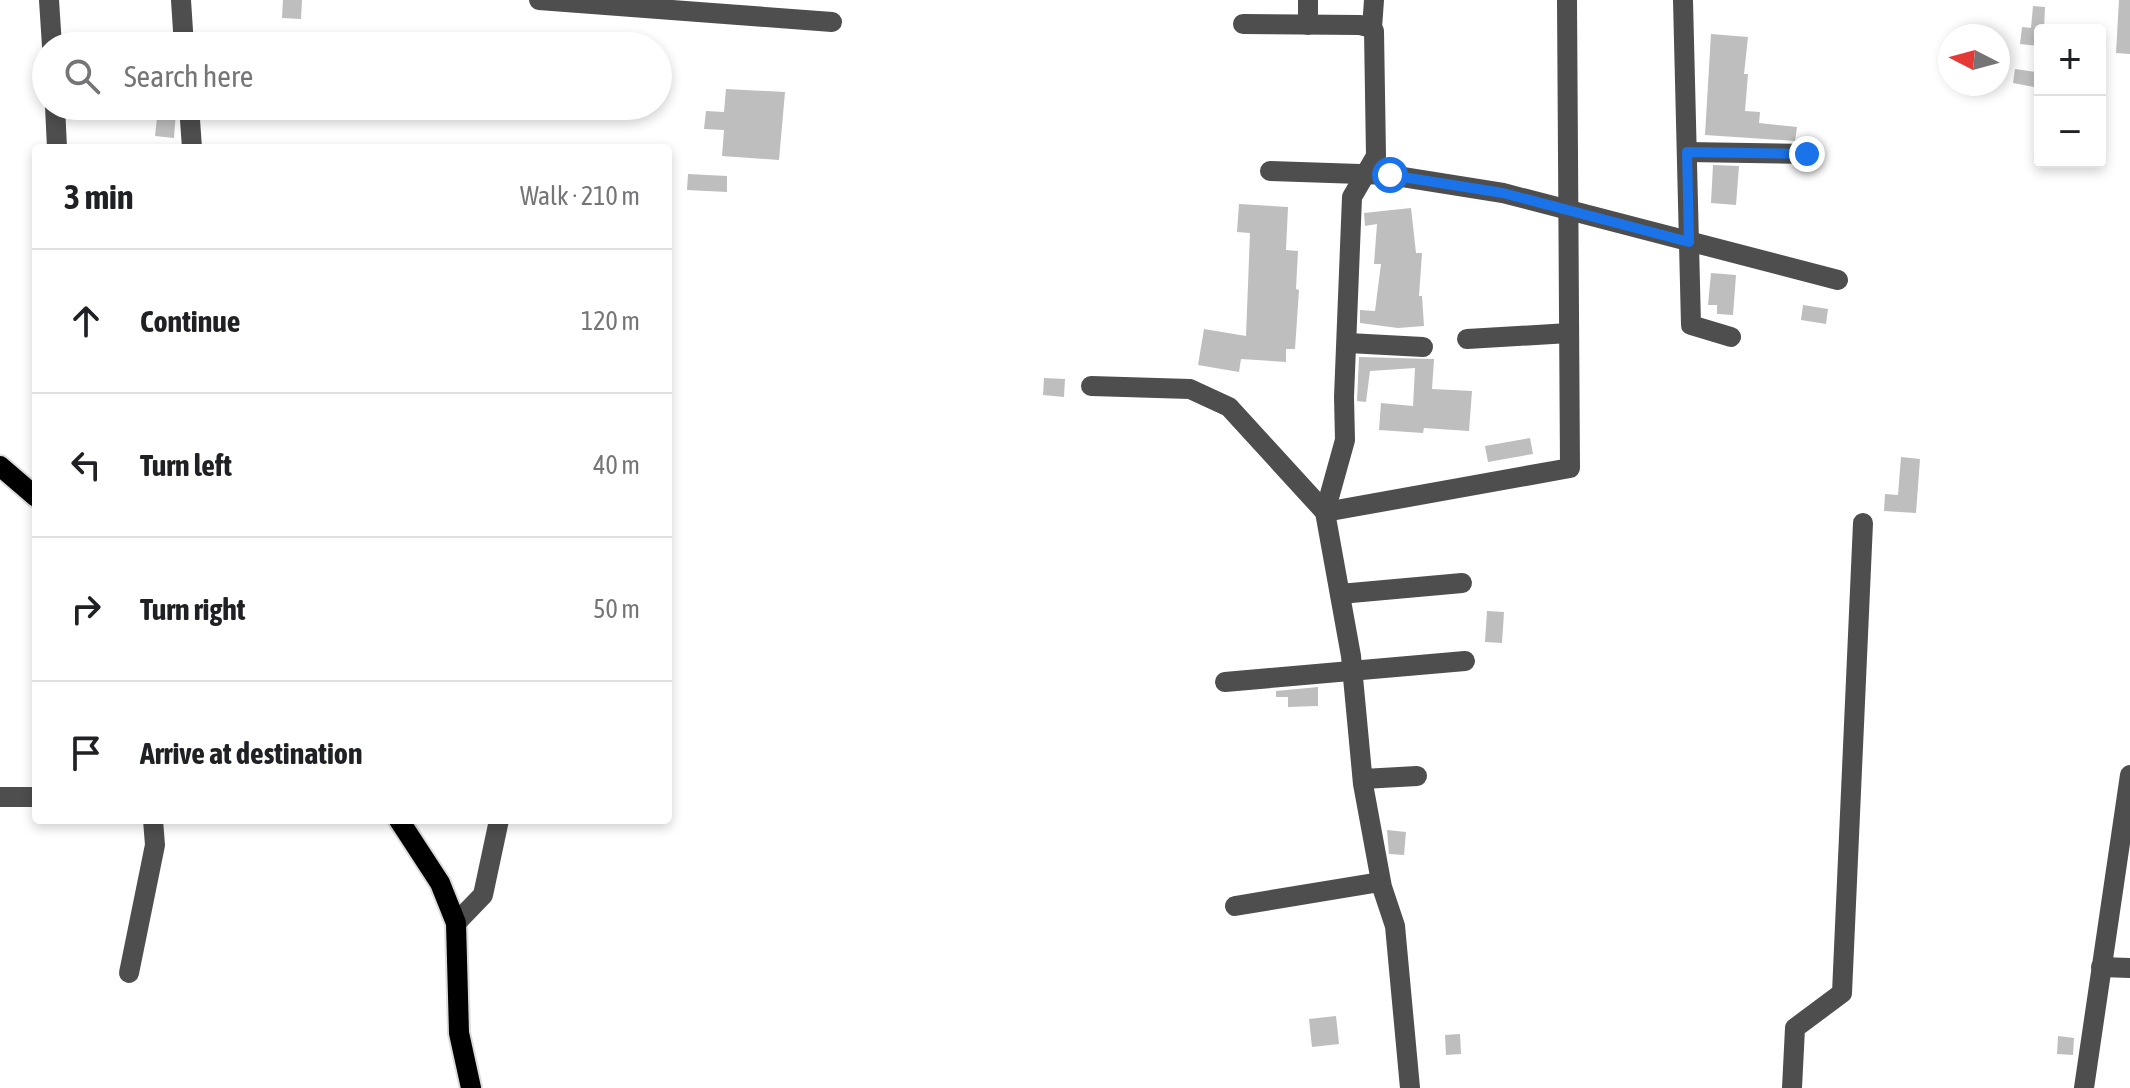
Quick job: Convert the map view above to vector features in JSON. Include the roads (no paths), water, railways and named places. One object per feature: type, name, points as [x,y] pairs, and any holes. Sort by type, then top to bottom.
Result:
[{"type":"main road","points":[[0,466],[32,494]]},
{"type":"main road","points":[[402,824],[440,883],[456,923],[459,1033],[471,1088]]},
{"type":"street","points":[[49,0],[51,32]]},
{"type":"street","points":[[181,0],[183,32]]},
{"type":"street","points":[[539,0],[832,22]]},
{"type":"street","points":[[1308,0],[1308,25]]},
{"type":"street","points":[[1374,0],[1376,156],[1352,197],[1345,440],[1325,512],[1352,671],[1363,779],[1380,882],[1395,926],[1410,1088]]},
{"type":"street","points":[[1325,512],[1570,468],[1567,0]]},
{"type":"street","points":[[1683,0],[1691,325],[1731,337]]},
{"type":"street","points":[[1243,24],[1360,25],[1372,28]]},
{"type":"street","points":[[56,120],[57,144]]},
{"type":"street","points":[[190,120],[192,144]]},
{"type":"street","points":[[1687,152],[1807,154]]},
{"type":"street","points":[[1270,171],[1390,175],[1503,193],[1838,280]]},
{"type":"street","points":[[1467,339],[1569,333]]},
{"type":"street","points":[[1348,343],[1423,347]]},
{"type":"street","points":[[1091,386],[1190,389],[1229,407],[1325,512]]},
{"type":"street","points":[[1792,1088],[1795,1028],[1842,993],[1863,523]]},
{"type":"street","points":[[1340,594],[1462,583]]},
{"type":"street","points":[[1225,682],[1465,661]]},
{"type":"street","points":[[2084,1088],[2130,775]]},
{"type":"street","points":[[1363,779],[1417,776]]},
{"type":"street","points":[[0,797],[32,797]]},
{"type":"street","points":[[129,973],[155,845],[153,824]]},
{"type":"street","points":[[456,923],[483,895],[498,824]]},
{"type":"street","points":[[1235,906],[1380,882]]},
{"type":"street","points":[[2101,967],[2130,968]]}]
